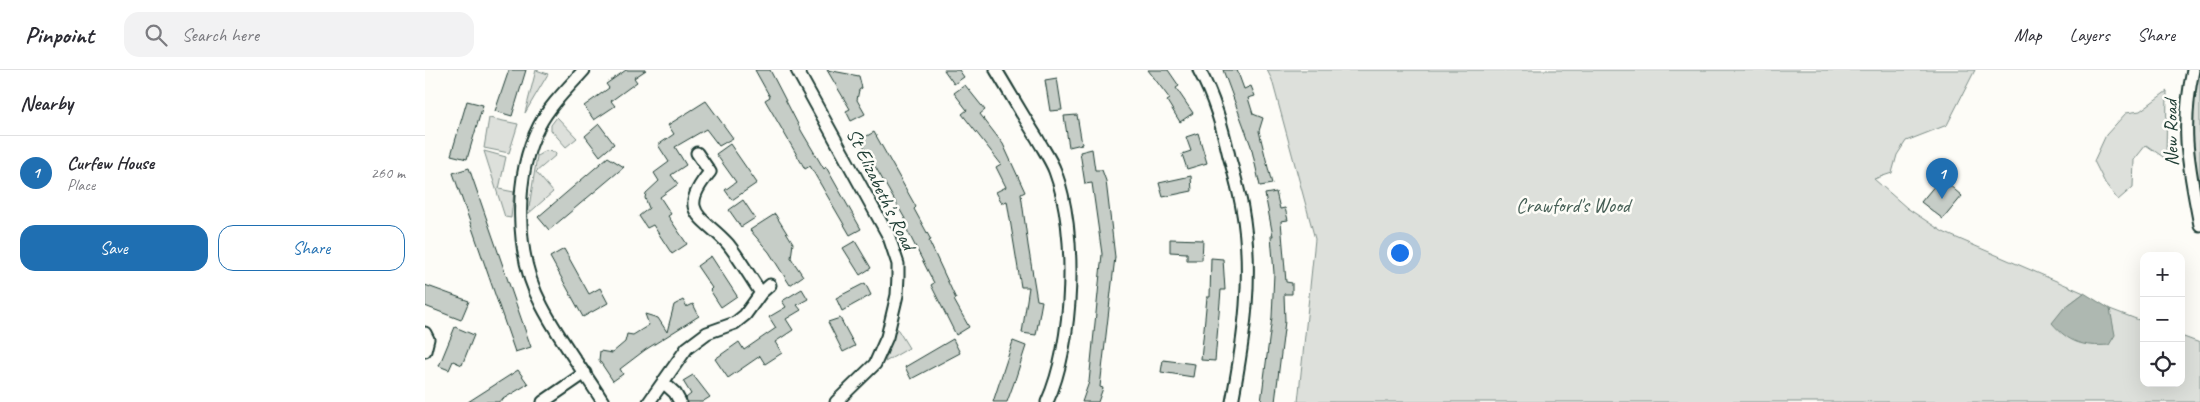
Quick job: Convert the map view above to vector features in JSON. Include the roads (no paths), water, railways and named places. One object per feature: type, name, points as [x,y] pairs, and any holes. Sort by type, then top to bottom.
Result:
[{"type":"street","points":[[584,70],[546,114],[535,134],[523,184],[520,221],[523,248],[541,306],[603,402]]},
{"type":"street","name":"St Elizabeth's Road","points":[[797,70],[889,238],[898,264],[897,295],[882,352],[869,371],[836,402]]},
{"type":"street","points":[[996,70],[1055,169],[1062,193],[1070,284],[1065,340],[1052,391],[1047,402]]},
{"type":"street","points":[[1199,70],[1218,114],[1227,147],[1242,209],[1247,252],[1247,294],[1232,402]]},
{"type":"street","name":"New Road","points":[[2193,70],[2185,112],[2186,150],[2200,225]]},
{"type":"street","points":[[697,153],[710,172],[696,192],[696,211],[700,219],[728,244],[761,293]]},
{"type":"street","points":[[649,402],[687,348],[707,333],[735,323],[745,315],[761,293],[771,285]]},
{"type":"street","points":[[425,352],[429,333]]},
{"type":"street","points":[[543,402],[585,374]]},
{"type":"street","points":[[664,383],[675,393],[680,402]]},
{"type":"place","name":"Curfew House","points":[[1942,199]]},
{"type":"park label","name":"Crawford's Wood","points":[[1573,205]]}]
